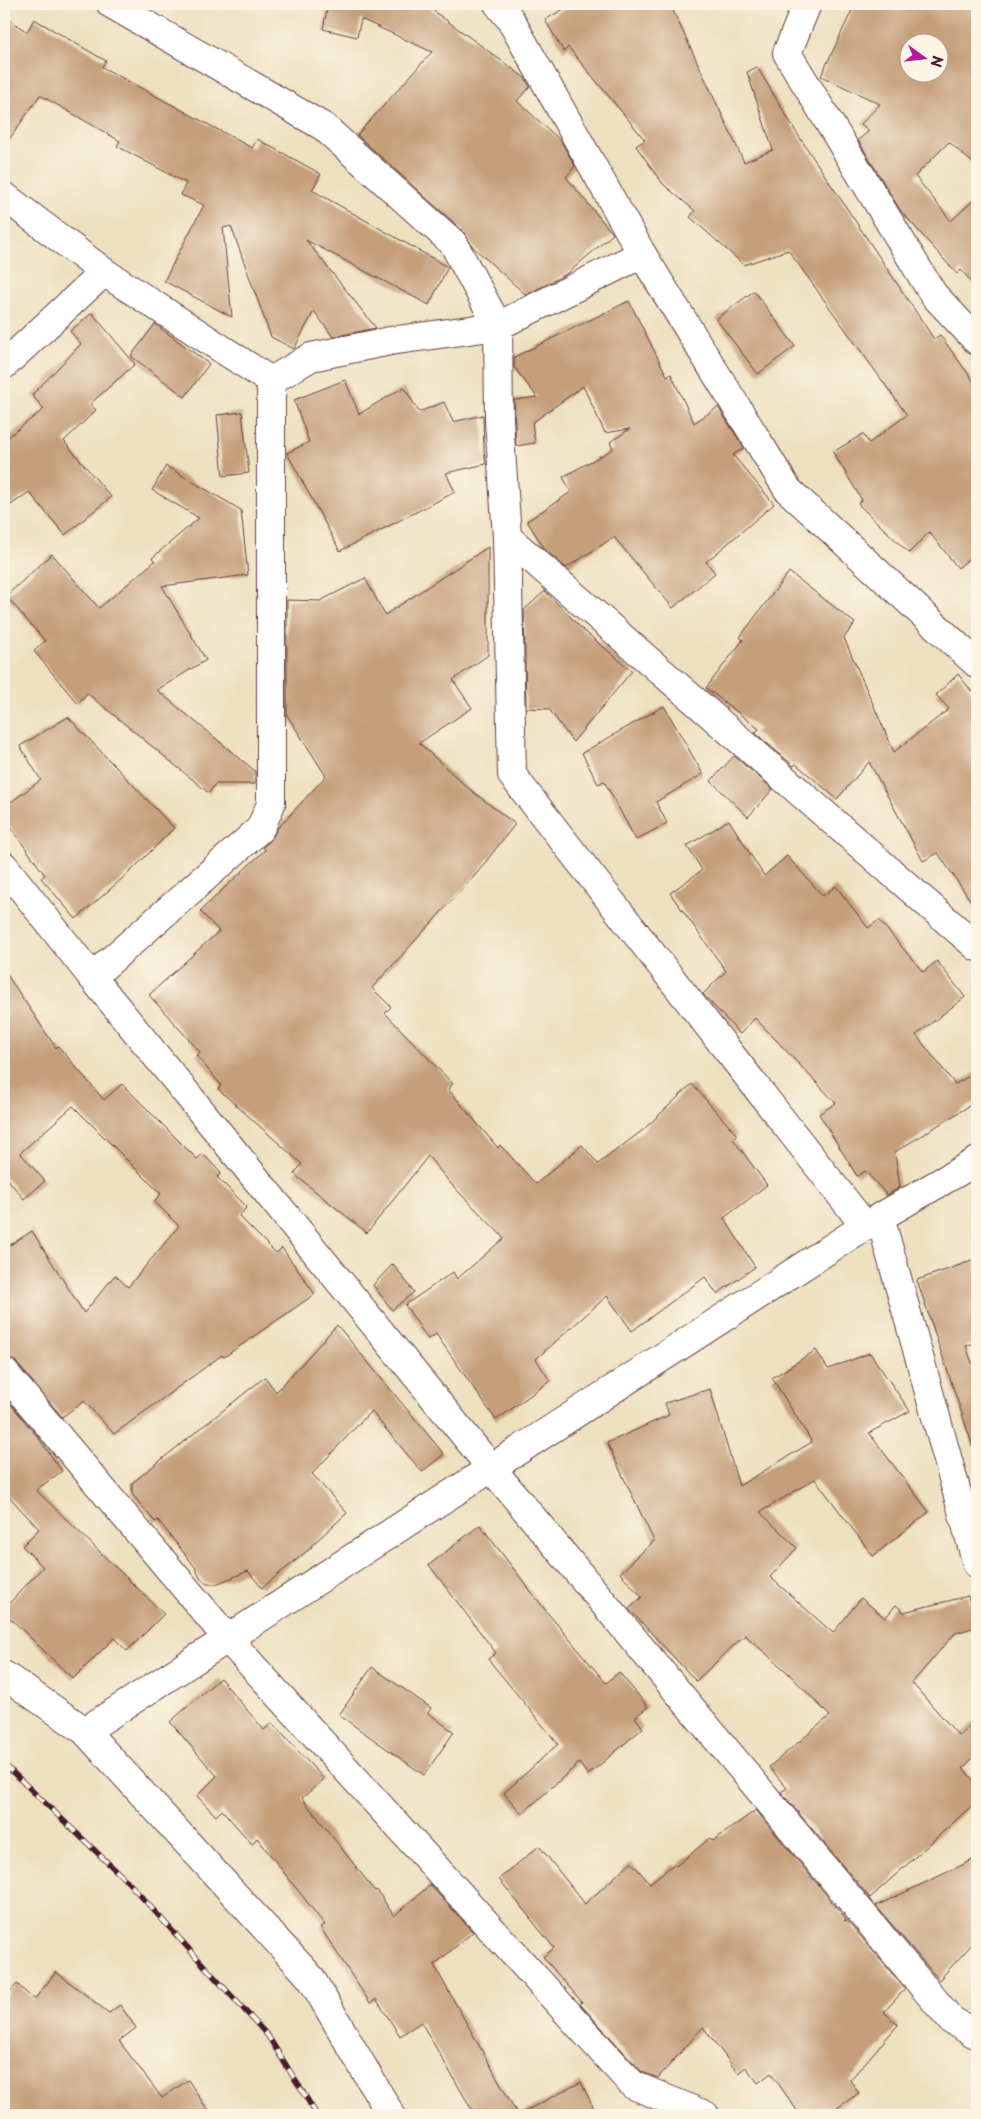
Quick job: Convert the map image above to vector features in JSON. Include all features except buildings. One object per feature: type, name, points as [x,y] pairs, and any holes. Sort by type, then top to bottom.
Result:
[{"type":"street","points":[[111,4],[324,127],[453,243],[498,326],[499,420],[507,537],[512,776],[873,1222],[977,1564]]},
{"type":"street","points":[[498,4],[514,28],[642,254],[788,490],[977,664]]},
{"type":"street","points":[[807,4],[787,53],[933,294],[977,341]]},
{"type":"street","points":[[4,196],[104,272],[271,381]]},
{"type":"street","points":[[271,381],[311,357],[390,341],[498,326],[642,254]]},
{"type":"street","points":[[4,365],[104,272]]},
{"type":"street","points":[[92,976],[260,829],[271,804],[271,381]]},
{"type":"street","points":[[507,537],[977,947]]},
{"type":"street","points":[[4,866],[492,1469],[951,2020],[977,2035]]},
{"type":"street","points":[[85,1731],[873,1222],[977,1160]]},
{"type":"street","points":[[4,1372],[228,1639],[633,2085],[705,2115]]},
{"type":"street","points":[[4,1674],[85,1731],[312,1978],[391,2115]]},
{"type":"railway","points":[[4,1764],[128,1882],[268,2036],[317,2115]]}]
